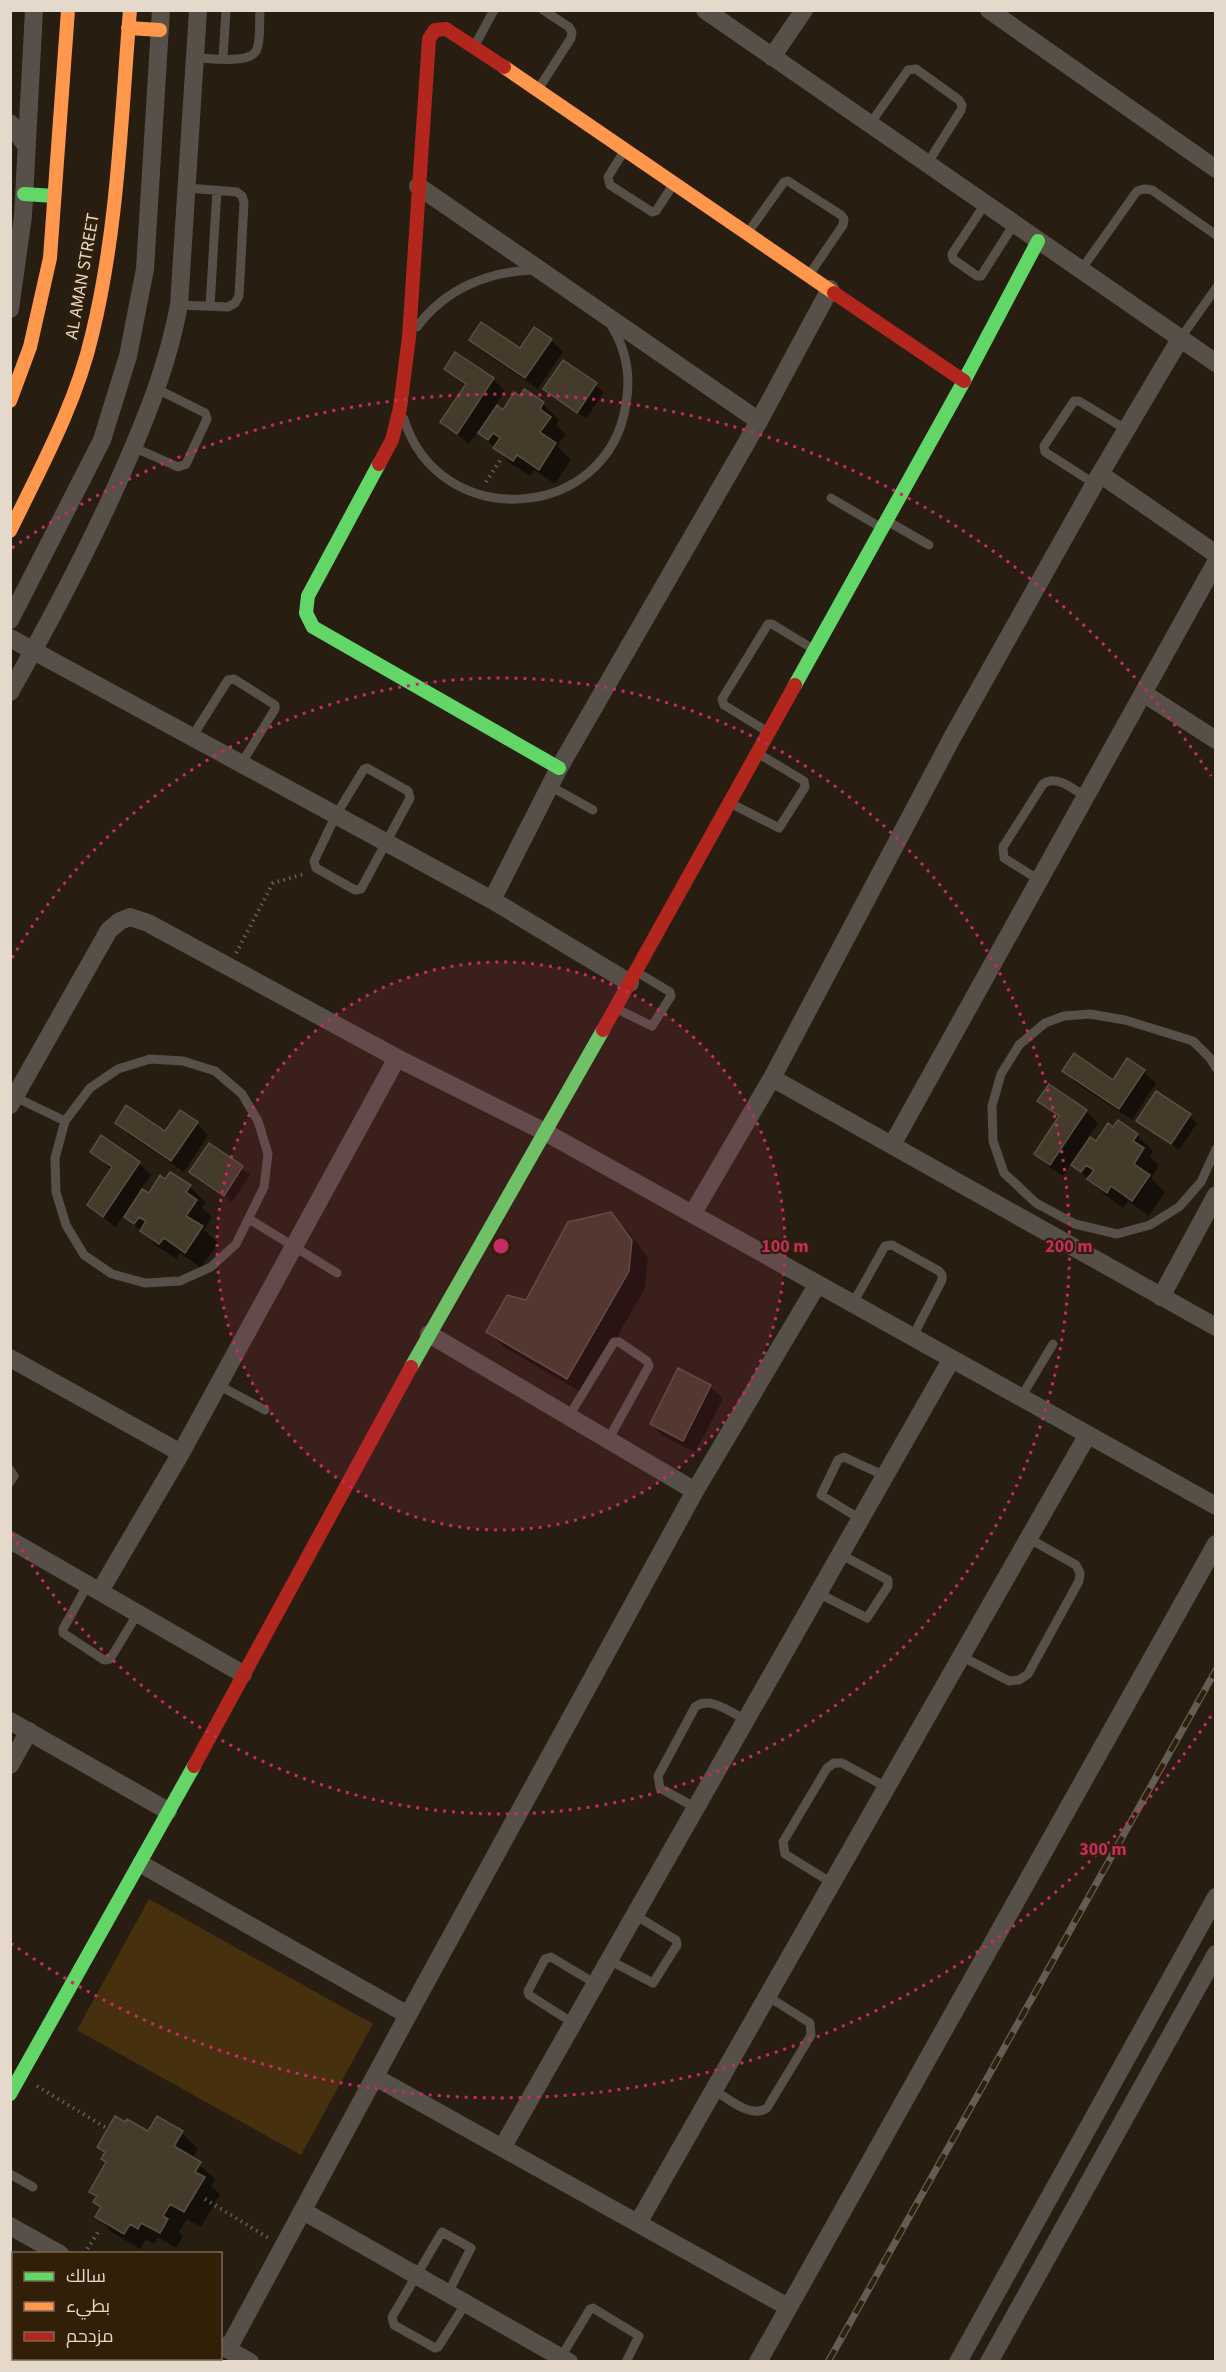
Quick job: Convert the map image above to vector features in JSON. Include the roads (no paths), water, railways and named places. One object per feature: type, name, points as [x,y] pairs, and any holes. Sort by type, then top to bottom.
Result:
[{"type":"street","points":[[10,309],[19,258],[34,10]]},
{"type":"street","name":"AL AMAN STREET","points":[[10,401],[30,346],[50,258],[68,10]]},
{"type":"street","name":"AL AMAN STREET","points":[[10,531],[65,419],[92,336],[109,250],[129,10]]},
{"type":"street","points":[[10,620],[102,440],[128,356],[146,269],[161,10]]},
{"type":"street","points":[[10,692],[34,651],[104,516],[134,447],[172,345],[178,305],[188,188],[198,10]]},
{"type":"street","points":[[772,57],[804,10]]},
{"type":"street","points":[[996,12],[1215,169]]},
{"type":"street","points":[[715,13],[772,57],[1215,363]]},
{"type":"street","points":[[128,27],[160,30]]},
{"type":"street","points":[[559,768],[314,627],[308,621],[306,613],[308,596],[392,440],[400,408],[409,337],[429,39],[435,30],[446,28],[964,381]]},
{"type":"street","points":[[10,123],[27,147]]},
{"type":"street","points":[[418,186],[759,421]]},
{"type":"street","points":[[24,194],[54,196]]},
{"type":"street","points":[[10,2094],[141,1864],[429,1334],[758,753],[964,381],[1038,241]]},
{"type":"street","points":[[492,900],[559,768],[759,421],[830,289]]},
{"type":"street","points":[[693,1213],[772,1078],[953,736],[1180,339]]},
{"type":"street","points":[[1098,479],[1215,554]]},
{"type":"street","points":[[892,1145],[1215,562]]},
{"type":"street","points":[[10,639],[633,977]]},
{"type":"street","points":[[1143,693],[1215,740]]},
{"type":"street","points":[[13,1101],[109,930],[120,921],[130,917],[148,923],[397,1058],[545,1132],[1215,1506]]},
{"type":"street","points":[[94,1588],[181,1453],[397,1058]]},
{"type":"street","points":[[772,1078],[1215,1327]]},
{"type":"street","points":[[1161,1297],[1215,1195]]},
{"type":"street","points":[[250,2361],[224,2347],[283,2248],[695,1491],[817,1285]]},
{"type":"street","points":[[429,1334],[695,1491]]},
{"type":"street","points":[[10,1358],[181,1453]]},
{"type":"street","points":[[502,2148],[951,1360]]},
{"type":"street","points":[[638,2223],[1087,1436]]},
{"type":"street","points":[[10,1540],[243,1674]]},
{"type":"street","points":[[758,2361],[1215,1544]]},
{"type":"street","points":[[10,1721],[168,1811]]},
{"type":"street","points":[[10,1765],[28,1731]]},
{"type":"street","points":[[141,1864],[408,2015]]},
{"type":"street","points":[[958,2361],[1215,1897]]},
{"type":"street","points":[[988,2361],[1215,1954]]},
{"type":"street","points":[[375,2077],[788,2307]]},
{"type":"street","points":[[303,2211],[565,2359]]},
{"type":"street","points":[[10,2226],[58,2252]]},
{"type":"lane","points":[[222,58],[226,10]]},
{"type":"lane","points":[[195,58],[246,59],[254,56],[258,48],[260,10]]},
{"type":"lane","points":[[474,47],[494,10]]},
{"type":"lane","points":[[538,90],[571,38],[572,32],[543,10]]},
{"type":"lane","points":[[870,124],[908,70],[916,69],[962,105],[927,164]]},
{"type":"lane","points":[[625,149],[608,177],[608,181],[649,212],[656,211],[675,183]]},
{"type":"lane","points":[[748,233],[784,182],[788,181],[841,215],[844,219],[843,225],[809,274]]},
{"type":"lane","points":[[178,305],[228,307],[235,303],[239,296],[244,202],[237,192],[188,188]]},
{"type":"lane","points":[[1082,270],[1137,191],[1144,189],[1152,190],[1215,235]]},
{"type":"lane","points":[[210,306],[217,190]]},
{"type":"lane","points":[[985,204],[952,254],[961,265],[977,276],[981,276],[1014,224]]},
{"type":"lane","points":[[409,337],[437,305],[466,285],[514,270],[540,270]]},
{"type":"lane","points":[[1180,339],[1215,288]]},
{"type":"lane","points":[[400,408],[408,432],[420,453],[456,485],[478,495],[504,500],[531,500],[556,493],[580,480],[600,462],[615,441],[621,424],[629,389],[626,363],[619,337],[605,314]]},
{"type":"lane","points":[[134,447],[182,467],[186,464],[207,419],[205,413],[157,389]]},
{"type":"lane","points":[[1098,479],[1045,452],[1044,446],[1074,401],[1079,401],[1127,430]]},
{"type":"lane","points":[[831,498],[929,545]]},
{"type":"lane","points":[[769,733],[724,705],[722,699],[768,624],[772,624],[815,650]]},
{"type":"lane","points":[[192,737],[228,680],[234,679],[275,705],[275,709],[241,764]]},
{"type":"lane","points":[[730,802],[779,828],[805,787],[804,781],[758,753]]},
{"type":"lane","points":[[370,768],[410,794],[386,843],[361,889],[358,890],[314,865],[336,816],[364,769],[370,768]]},
{"type":"lane","points":[[1039,880],[1004,858],[1003,847],[1043,784],[1049,779],[1057,780],[1086,797]]},
{"type":"lane","points":[[550,786],[592,810]]},
{"type":"lane","points":[[615,1008],[652,1026],[671,996],[670,992],[633,977]]},
{"type":"lane","points":[[1215,1068],[1210,1058],[1193,1041],[1125,1020],[1090,1014],[1064,1016],[1046,1023],[1020,1045],[1001,1074],[992,1107],[993,1141],[1004,1173],[1036,1203],[1075,1224],[1117,1234],[1150,1225],[1179,1207],[1201,1182],[1215,1150]]},
{"type":"lane","points":[[150,1059],[183,1061],[214,1071],[242,1094],[258,1121],[268,1154],[264,1187],[236,1244],[211,1267],[180,1281],[145,1283],[112,1274],[84,1255],[66,1225],[56,1192],[55,1158],[65,1121],[90,1088],[118,1069],[150,1059]]},
{"type":"lane","points":[[13,1101],[65,1121]]},
{"type":"lane","points":[[1043,1230],[1053,1212]]},
{"type":"lane","points":[[249,1219],[337,1273]]},
{"type":"lane","points":[[852,1305],[885,1246],[892,1245],[939,1271],[942,1275],[942,1280],[912,1338]]},
{"type":"lane","points":[[569,1416],[614,1342],[619,1342],[647,1360],[649,1366],[608,1440]]},
{"type":"lane","points":[[1020,1399],[1053,1344]]},
{"type":"lane","points":[[218,1385],[265,1410]]},
{"type":"lane","points":[[860,1519],[821,1495],[838,1460],[844,1457],[885,1476]]},
{"type":"lane","points":[[10,1470],[14,1476],[10,1482]]},
{"type":"lane","points":[[961,1656],[1009,1681],[1019,1680],[1028,1674],[1079,1581],[1080,1573],[1076,1565],[1028,1538]]},
{"type":"lane","points":[[818,1593],[867,1618],[888,1586],[888,1580],[840,1554]]},
{"type":"lane","points":[[94,1588],[63,1629],[63,1633],[104,1660],[110,1659],[138,1613]]},
{"type":"lane","points":[[696,1808],[660,1788],[657,1782],[658,1776],[695,1707],[701,1702],[710,1702],[746,1720]]},
{"type":"lane","points":[[832,1882],[785,1854],[783,1842],[827,1768],[834,1763],[842,1763],[886,1787]]},
{"type":"lane","points":[[609,1960],[653,1983],[677,1945],[676,1940],[635,1915]]},
{"type":"lane","points":[[573,2023],[529,1995],[528,1991],[545,1959],[551,1957],[596,1984]]},
{"type":"lane","points":[[714,2090],[752,2112],[760,2113],[767,2108],[812,2036],[810,2023],[767,1996]]},
{"type":"lane","points":[[10,2174],[33,2187]]},
{"type":"lane","points":[[448,2293],[471,2248],[441,2232],[392,2317],[394,2325],[432,2348],[438,2347],[466,2303]]},
{"type":"lane","points":[[565,2359],[593,2308],[636,2332],[639,2336],[626,2361]]},
{"type":"railway","points":[[828,2362],[1216,1670]]}]
